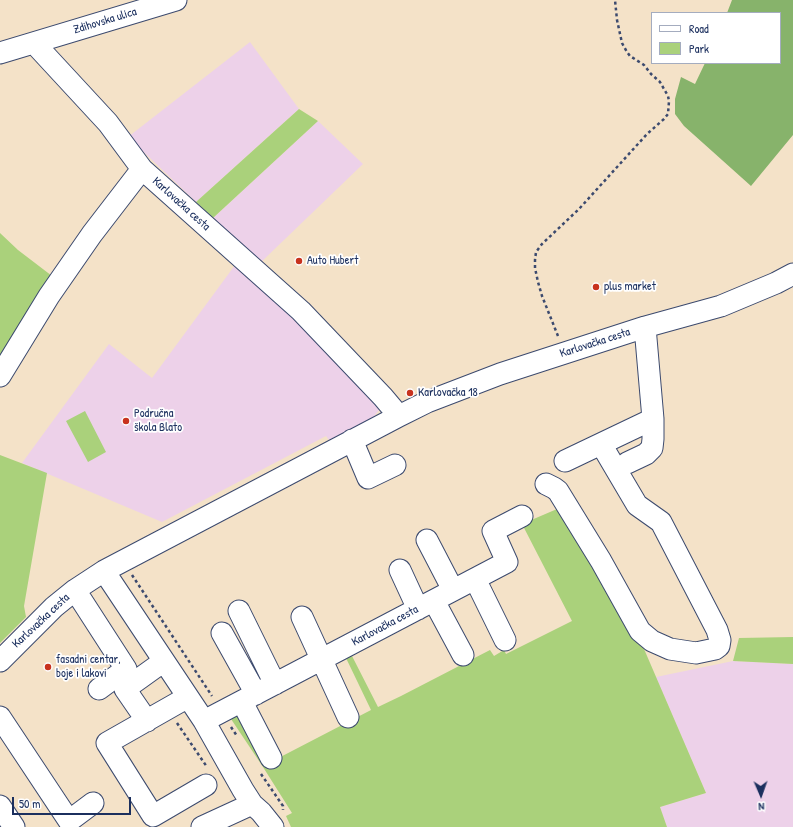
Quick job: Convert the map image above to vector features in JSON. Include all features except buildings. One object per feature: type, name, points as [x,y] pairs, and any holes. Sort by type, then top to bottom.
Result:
[{"type":"street","name":"Zdihovska ulica","points":[[0,54],[176,0]]},
{"type":"street","points":[[34,43],[108,123],[142,169]]},
{"type":"street","name":"Karlovačka cesta","points":[[0,376],[49,296],[92,234],[142,169],[301,311],[383,397],[399,416]]},
{"type":"street","name":"Karlovačka cesta","points":[[0,661],[54,607],[75,590],[104,571],[427,402],[500,374],[645,327],[721,306],[776,284],[793,274]]},
{"type":"street","points":[[627,463],[646,454],[652,448],[653,420],[645,327]]},
{"type":"street","points":[[565,461],[653,420]]},
{"type":"street","points":[[352,440],[368,478],[395,465]]},
{"type":"street","points":[[546,484],[558,491],[601,562],[640,631],[652,641],[670,649],[696,654],[715,649],[720,640],[717,630],[661,522],[637,505],[601,444]]},
{"type":"street","name":"Karlovačka cesta","points":[[204,721],[507,562],[493,531],[522,516]]},
{"type":"street","points":[[427,540],[453,590]]},
{"type":"street","points":[[400,570],[463,655]]},
{"type":"street","points":[[104,571],[204,721],[239,784],[252,804],[261,812],[278,819]]},
{"type":"street","points":[[476,579],[505,640]]},
{"type":"street","points":[[75,590],[126,669],[99,689]]},
{"type":"street","points":[[239,611],[275,684]]},
{"type":"street","points":[[302,617],[348,717]]},
{"type":"street","points":[[222,633],[249,698],[266,764]]},
{"type":"street","points":[[147,721],[125,690],[164,661]]},
{"type":"street","points":[[188,697],[108,743],[153,816],[206,785]]},
{"type":"street","points":[[0,717],[69,821],[93,803]]},
{"type":"street","points":[[202,827],[252,804]]},
{"type":"street","points":[[0,806],[14,827]]},
{"type":"path","points":[[560,342],[538,282],[535,268],[536,252],[668,114],[668,96],[660,82],[650,74],[644,65],[630,56],[622,43],[617,20],[615,0]]},
{"type":"path","points":[[131,572],[213,698]]},
{"type":"path","points":[[229,724],[238,737]]},
{"type":"path","points":[[266,764],[283,806],[278,819]]},
{"type":"shaded area","points":[[250,42],[299,109],[196,202],[128,137]]},
{"type":"shaded area","points":[[318,121],[363,164],[257,266],[210,221]]},
{"type":"shaded area","points":[[238,261],[299,325],[371,393],[379,403],[379,410],[372,419],[365,424],[329,440],[326,436],[162,522],[22,463],[109,344],[152,378]]},
{"type":"shaded area","points":[[733,661],[793,664],[793,827],[667,827],[660,807],[706,793],[656,677]]},
{"type":"green space","points":[[732,0],[793,0],[793,135],[751,186],[684,126],[675,114],[675,99],[681,77],[695,84],[705,64],[781,64],[781,12],[727,12]]},
{"type":"green space","points":[[299,109],[318,121],[213,218],[196,202]]},
{"type":"green space","points":[[0,233],[18,250],[56,279],[0,368]]},
{"type":"green space","points":[[85,411],[106,452],[88,462],[66,421]]},
{"type":"green space","points":[[0,455],[47,473],[24,606],[26,617],[0,643]]},
{"type":"green space","points":[[564,506],[638,635],[706,793],[660,807],[667,827],[291,827],[286,816],[292,813],[231,719],[237,714],[265,765],[371,710],[346,658],[352,656],[378,707],[490,650],[494,656],[504,650],[506,654],[572,621],[522,524]]},
{"type":"green space","points":[[793,637],[793,664],[733,661],[739,638]]},
{"type":"place","name":"Auto Hubert","points":[[299,261]]},
{"type":"place","name":"plus market","points":[[596,287]]},
{"type":"place","name":"Karlovačka 18","points":[[410,393]]},
{"type":"place","name":"Područna škola Blato","points":[[126,421]]},
{"type":"place","name":"fasadni centar, boje i lakovi","points":[[48,667]]}]
